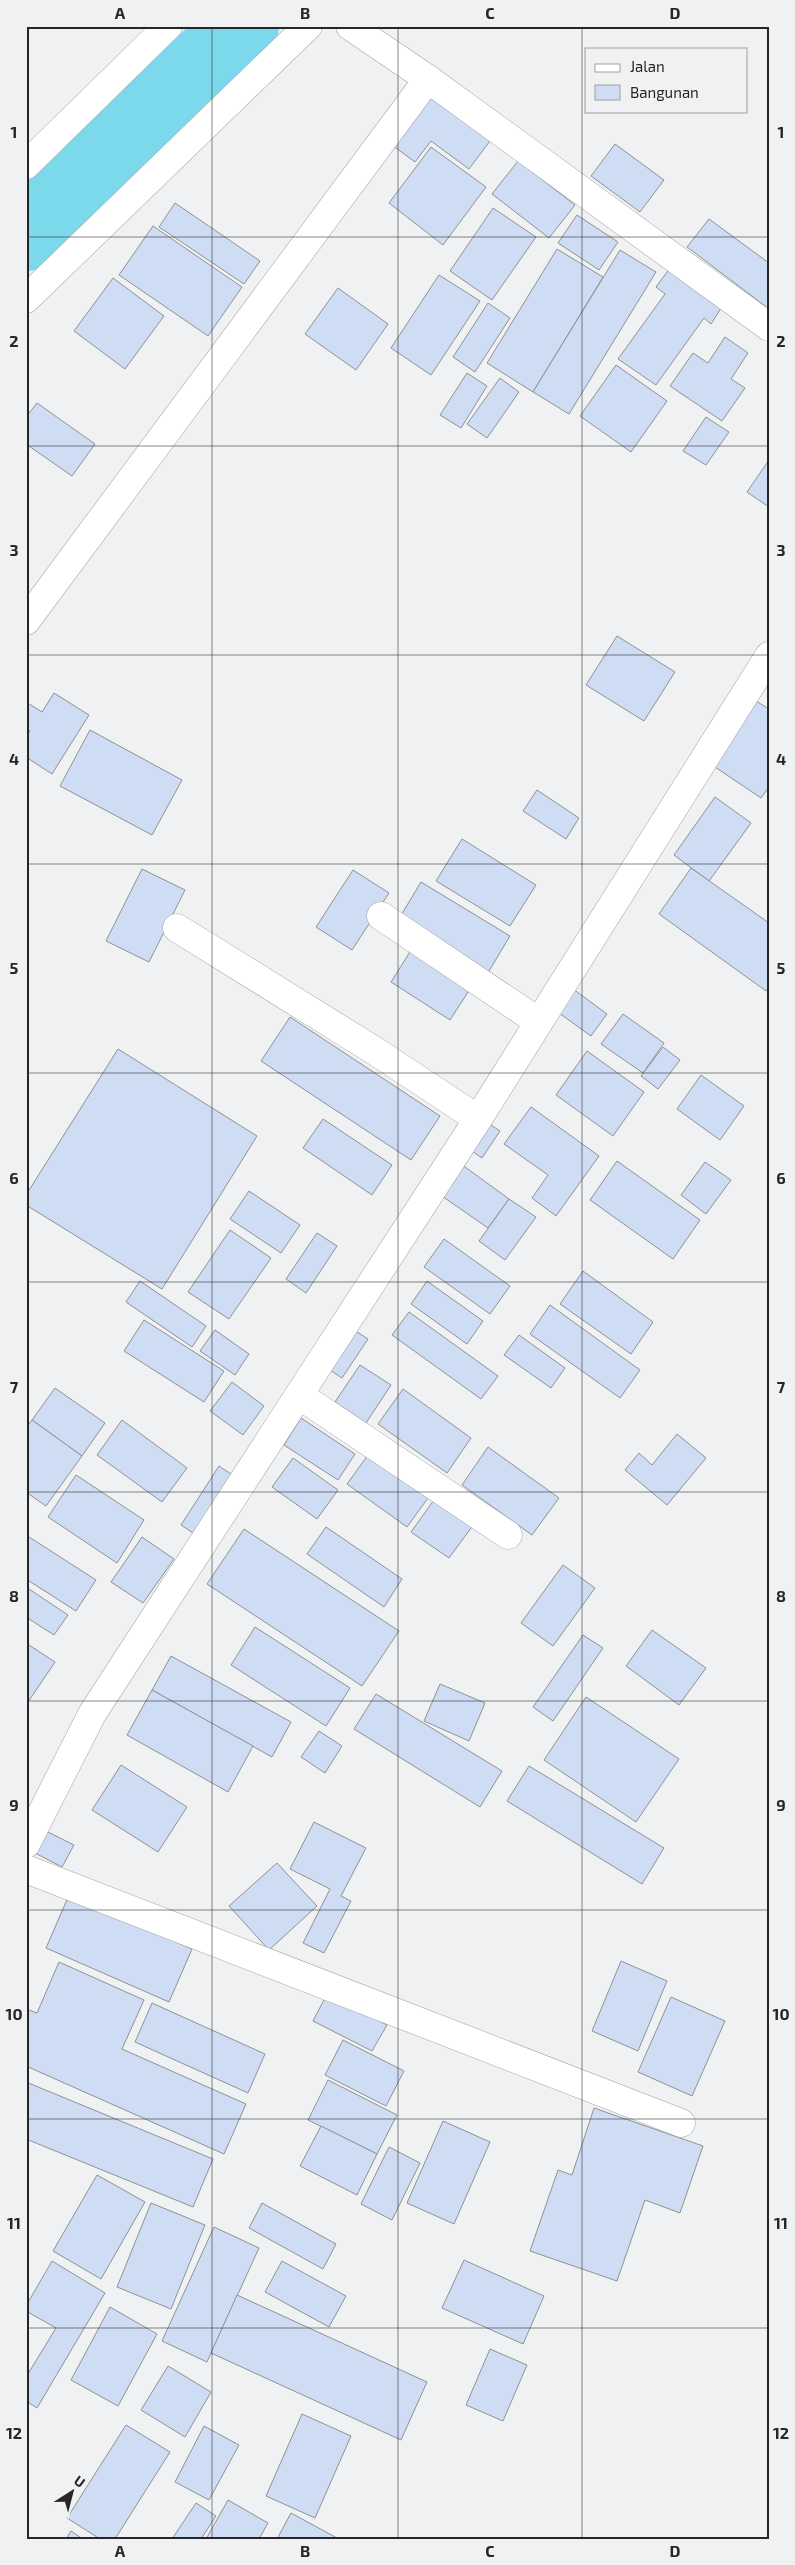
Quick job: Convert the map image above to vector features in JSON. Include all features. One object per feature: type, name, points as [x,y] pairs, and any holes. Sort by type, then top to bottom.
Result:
[{"type":"street","points":[[26,165],[168,26]]},
{"type":"street","points":[[26,299],[308,26]]},
{"type":"street","points":[[350,26],[428,79],[769,327]]},
{"type":"street","points":[[26,621],[428,79]]},
{"type":"street","points":[[26,1844],[92,1714],[478,1119],[769,656]]},
{"type":"street","points":[[381,916],[539,1022]]},
{"type":"street","points":[[177,928],[375,1051],[478,1119]]},
{"type":"street","points":[[299,1396],[508,1535]]},
{"type":"street","points":[[26,1869],[681,2123]]},
{"type":"building","points":[[430,96],[490,141],[469,169],[431,141],[415,162],[392,145]]},
{"type":"building","points":[[615,144],[664,180],[640,212],[591,176]]},
{"type":"building","points":[[431,147],[486,187],[443,245],[389,203]]},
{"type":"building","points":[[518,161],[575,205],[549,238],[492,194]]},
{"type":"building","points":[[175,203],[260,261],[244,284],[159,227]]},
{"type":"building","points":[[493,208],[536,237],[492,300],[450,271]]},
{"type":"building","points":[[577,215],[618,242],[599,270],[558,243]]},
{"type":"building","points":[[709,219],[769,263],[769,309],[687,247]]},
{"type":"building","points":[[153,226],[242,287],[208,336],[119,275]]},
{"type":"building","points":[[557,249],[603,277],[533,392],[487,363]]},
{"type":"building","points":[[620,250],[656,272],[569,414],[533,392]]},
{"type":"building","points":[[673,264],[725,302],[711,324],[704,318],[656,385],[618,359],[665,294],[656,287]]},
{"type":"building","points":[[439,275],[480,301],[431,375],[391,348]]},
{"type":"building","points":[[113,278],[164,316],[125,369],[74,331]]},
{"type":"building","points":[[338,288],[388,324],[356,370],[305,334]]},
{"type":"building","points":[[488,303],[510,318],[475,372],[453,357]]},
{"type":"building","points":[[725,337],[748,353],[731,379],[745,388],[722,421],[670,386],[693,353],[708,363]]},
{"type":"building","points":[[616,365],[667,401],[631,452],[580,416]]},
{"type":"building","points":[[467,373],[487,386],[461,428],[440,415]]},
{"type":"building","points":[[500,378],[519,392],[487,438],[467,424]]},
{"type":"building","points":[[37,403],[95,444],[72,476],[26,444],[26,417]]},
{"type":"building","points":[[706,417],[729,432],[706,465],[683,451]]},
{"type":"building","points":[[769,460],[769,507],[747,492]]},
{"type":"building","points":[[617,636],[675,672],[644,721],[586,685]]},
{"type":"building","points":[[54,693],[89,715],[52,774],[26,757],[26,737],[30,731],[26,729],[26,702],[42,712]]},
{"type":"building","points":[[756,701],[769,709],[769,787],[761,798],[712,765]]},
{"type":"building","points":[[90,730],[182,780],[152,835],[60,786]]},
{"type":"building","points":[[537,790],[579,818],[566,839],[523,811]]},
{"type":"building","points":[[715,797],[751,823],[709,881],[674,855]]},
{"type":"building","points":[[462,839],[536,885],[510,926],[436,881]]},
{"type":"building","points":[[691,868],[769,923],[769,987],[766,991],[659,914]]},
{"type":"building","points":[[142,869],[185,890],[149,962],[106,941]]},
{"type":"building","points":[[353,870],[389,893],[352,950],[316,927]]},
{"type":"building","points":[[421,882],[510,936],[486,976],[397,922]]},
{"type":"building","points":[[413,947],[472,986],[450,1020],[391,982]]},
{"type":"building","points":[[569,986],[607,1014],[591,1036],[552,1008]]},
{"type":"building","points":[[623,1014],[664,1043],[643,1073],[601,1044]]},
{"type":"building","points":[[290,1017],[440,1116],[411,1160],[261,1061]]},
{"type":"building","points":[[663,1047],[680,1060],[658,1089],[641,1076]]},
{"type":"building","points":[[118,1049],[257,1136],[162,1289],[26,1205],[26,1195]]},
{"type":"building","points":[[587,1051],[644,1092],[613,1136],[556,1095]]},
{"type":"building","points":[[701,1075],[744,1106],[720,1140],[677,1109]]},
{"type":"building","points":[[531,1107],[599,1156],[556,1216],[532,1198],[548,1175],[504,1144]]},
{"type":"building","points":[[323,1119],[392,1165],[372,1195],[303,1148]]},
{"type":"building","points":[[482,1119],[500,1131],[482,1158],[464,1146]]},
{"type":"building","points":[[617,1161],[700,1220],[673,1259],[590,1200]]},
{"type":"building","points":[[705,1162],[731,1180],[706,1214],[681,1195]]},
{"type":"building","points":[[461,1164],[509,1199],[488,1228],[439,1194]]},
{"type":"building","points":[[249,1191],[300,1225],[281,1253],[230,1219]]},
{"type":"building","points":[[509,1199],[536,1217],[505,1260],[479,1241]]},
{"type":"building","points":[[230,1230],[271,1258],[229,1319],[188,1292]]},
{"type":"building","points":[[317,1233],[337,1246],[306,1293],[286,1279]]},
{"type":"building","points":[[444,1239],[510,1286],[490,1314],[424,1267]]},
{"type":"building","points":[[583,1271],[653,1322],[631,1354],[560,1304]]},
{"type":"building","points":[[140,1281],[206,1326],[192,1347],[126,1302]]},
{"type":"building","points":[[427,1281],[483,1321],[467,1344],[411,1304]]},
{"type":"building","points":[[550,1305],[640,1370],[620,1398],[530,1334]]},
{"type":"building","points":[[409,1312],[498,1376],[481,1399],[392,1335]]},
{"type":"building","points":[[144,1320],[224,1371],[204,1402],[124,1351]]},
{"type":"building","points":[[351,1328],[368,1339],[342,1378],[325,1367]]},
{"type":"building","points":[[215,1330],[249,1354],[235,1375],[200,1351]]},
{"type":"building","points":[[519,1335],[565,1368],[551,1388],[504,1355]]},
{"type":"building","points":[[360,1365],[391,1385],[366,1423],[335,1402]]},
{"type":"building","points":[[232,1382],[264,1406],[243,1435],[210,1411]]},
{"type":"building","points":[[55,1388],[105,1423],[82,1456],[32,1420]]},
{"type":"building","points":[[403,1389],[471,1438],[447,1473],[378,1424]]},
{"type":"building","points":[[301,1418],[355,1454],[338,1480],[284,1445]]},
{"type":"building","points":[[32,1420],[82,1456],[46,1506],[26,1492],[26,1428]]},
{"type":"building","points":[[122,1420],[187,1468],[162,1502],[97,1455]]},
{"type":"building","points":[[677,1434],[706,1458],[667,1505],[625,1470],[639,1453],[652,1465]]},
{"type":"building","points":[[488,1447],[559,1498],[532,1535],[462,1485]]},
{"type":"building","points":[[368,1455],[428,1498],[407,1527],[347,1484]]},
{"type":"building","points":[[293,1458],[338,1490],[317,1519],[272,1487]]},
{"type":"building","points":[[219,1466],[237,1478],[199,1537],[181,1525]]},
{"type":"building","points":[[76,1475],[144,1520],[117,1563],[48,1517]]},
{"type":"building","points":[[439,1493],[477,1520],[449,1558],[411,1532]]},
{"type":"building","points":[[326,1527],[402,1579],[384,1607],[307,1554]]},
{"type":"building","points":[[244,1529],[399,1631],[362,1686],[207,1584]]},
{"type":"building","points":[[26,1535],[96,1580],[76,1611],[26,1579]]},
{"type":"building","points":[[142,1537],[174,1559],[143,1603],[111,1582]]},
{"type":"building","points":[[563,1565],[595,1588],[553,1646],[521,1623]]},
{"type":"building","points":[[26,1587],[68,1615],[54,1635],[26,1617]]},
{"type":"building","points":[[255,1627],[350,1688],[326,1726],[231,1665]]},
{"type":"building","points":[[652,1630],[706,1668],[679,1705],[626,1666]]},
{"type":"building","points":[[583,1635],[603,1648],[553,1721],[533,1707]]},
{"type":"building","points":[[26,1643],[55,1662],[26,1705]]},
{"type":"building","points":[[171,1656],[291,1722],[272,1757],[152,1690]]},
{"type":"building","points":[[440,1684],[485,1703],[469,1741],[424,1721]]},
{"type":"building","points":[[152,1690],[253,1746],[228,1792],[127,1735]]},
{"type":"building","points":[[376,1694],[502,1771],[480,1807],[354,1729]]},
{"type":"building","points":[[586,1697],[679,1759],[636,1822],[544,1760]]},
{"type":"building","points":[[319,1731],[342,1746],[325,1773],[301,1757]]},
{"type":"building","points":[[121,1765],[187,1807],[158,1852],[92,1810]]},
{"type":"building","points":[[529,1766],[664,1848],[642,1884],[507,1801]]},
{"type":"building","points":[[314,1822],[366,1848],[341,1896],[351,1901],[324,1953],[303,1943],[330,1889],[290,1869]]},
{"type":"building","points":[[46,1831],[74,1845],[62,1867],[35,1853]]},
{"type":"building","points":[[277,1863],[317,1906],[269,1950],[229,1906]]},
{"type":"building","points":[[69,1895],[192,1949],[169,2002],[46,1948]]},
{"type":"building","points":[[621,1961],[667,1981],[638,2051],[592,2031]]},
{"type":"building","points":[[59,1962],[144,2000],[122,2049],[246,2104],[224,2154],[26,2066],[26,2009],[37,2013]]},
{"type":"building","points":[[327,1994],[387,2025],[372,2051],[313,2021]]},
{"type":"building","points":[[671,1997],[725,2021],[692,2096],[638,2072]]},
{"type":"building","points":[[152,2003],[265,2054],[248,2093],[135,2042]]},
{"type":"building","points":[[343,2040],[404,2071],[386,2106],[325,2075]]},
{"type":"building","points":[[328,2080],[397,2115],[377,2154],[308,2120]]},
{"type":"building","points":[[26,2082],[213,2159],[193,2207],[26,2139]]},
{"type":"building","points":[[594,2108],[703,2146],[680,2213],[645,2200],[617,2281],[530,2251],[558,2170],[572,2175]]},
{"type":"building","points":[[443,2121],[490,2142],[454,2224],[407,2203]]},
{"type":"building","points":[[321,2126],[377,2154],[357,2195],[300,2166]]},
{"type":"building","points":[[389,2147],[420,2163],[392,2220],[361,2204]]},
{"type":"building","points":[[97,2175],[145,2202],[101,2279],[53,2251]]},
{"type":"building","points":[[151,2203],[205,2225],[171,2309],[117,2287]]},
{"type":"building","points":[[262,2203],[336,2244],[323,2269],[249,2228]]},
{"type":"building","points":[[214,2227],[259,2248],[207,2362],[162,2341]]},
{"type":"building","points":[[464,2260],[544,2296],[523,2344],[442,2308]]},
{"type":"building","points":[[52,2261],[105,2293],[37,2408],[26,2401],[26,2377],[56,2328],[26,2311],[26,2306]]},
{"type":"building","points":[[282,2261],[346,2296],[329,2327],[265,2292]]},
{"type":"building","points":[[237,2295],[427,2382],[401,2440],[211,2353]]},
{"type":"building","points":[[110,2307],[157,2334],[118,2406],[71,2380]]},
{"type":"building","points":[[490,2349],[527,2365],[503,2421],[466,2405]]},
{"type":"building","points":[[168,2366],[211,2392],[185,2437],[141,2410]]},
{"type":"building","points":[[302,2414],[351,2436],[315,2518],[266,2496]]},
{"type":"building","points":[[126,2425],[170,2452],[115,2539],[100,2539],[67,2518]]},
{"type":"building","points":[[204,2426],[239,2445],[209,2500],[175,2482]]},
{"type":"building","points":[[228,2500],[268,2523],[259,2539],[206,2539]]},
{"type":"building","points":[[196,2503],[216,2516],[201,2539],[172,2539]]},
{"type":"building","points":[[291,2513],[337,2538],[337,2539],[277,2539]]},
{"type":"building","points":[[71,2531],[83,2539],[66,2539]]},
{"type":"waterway","points":[[26,234],[242,26]]}]
